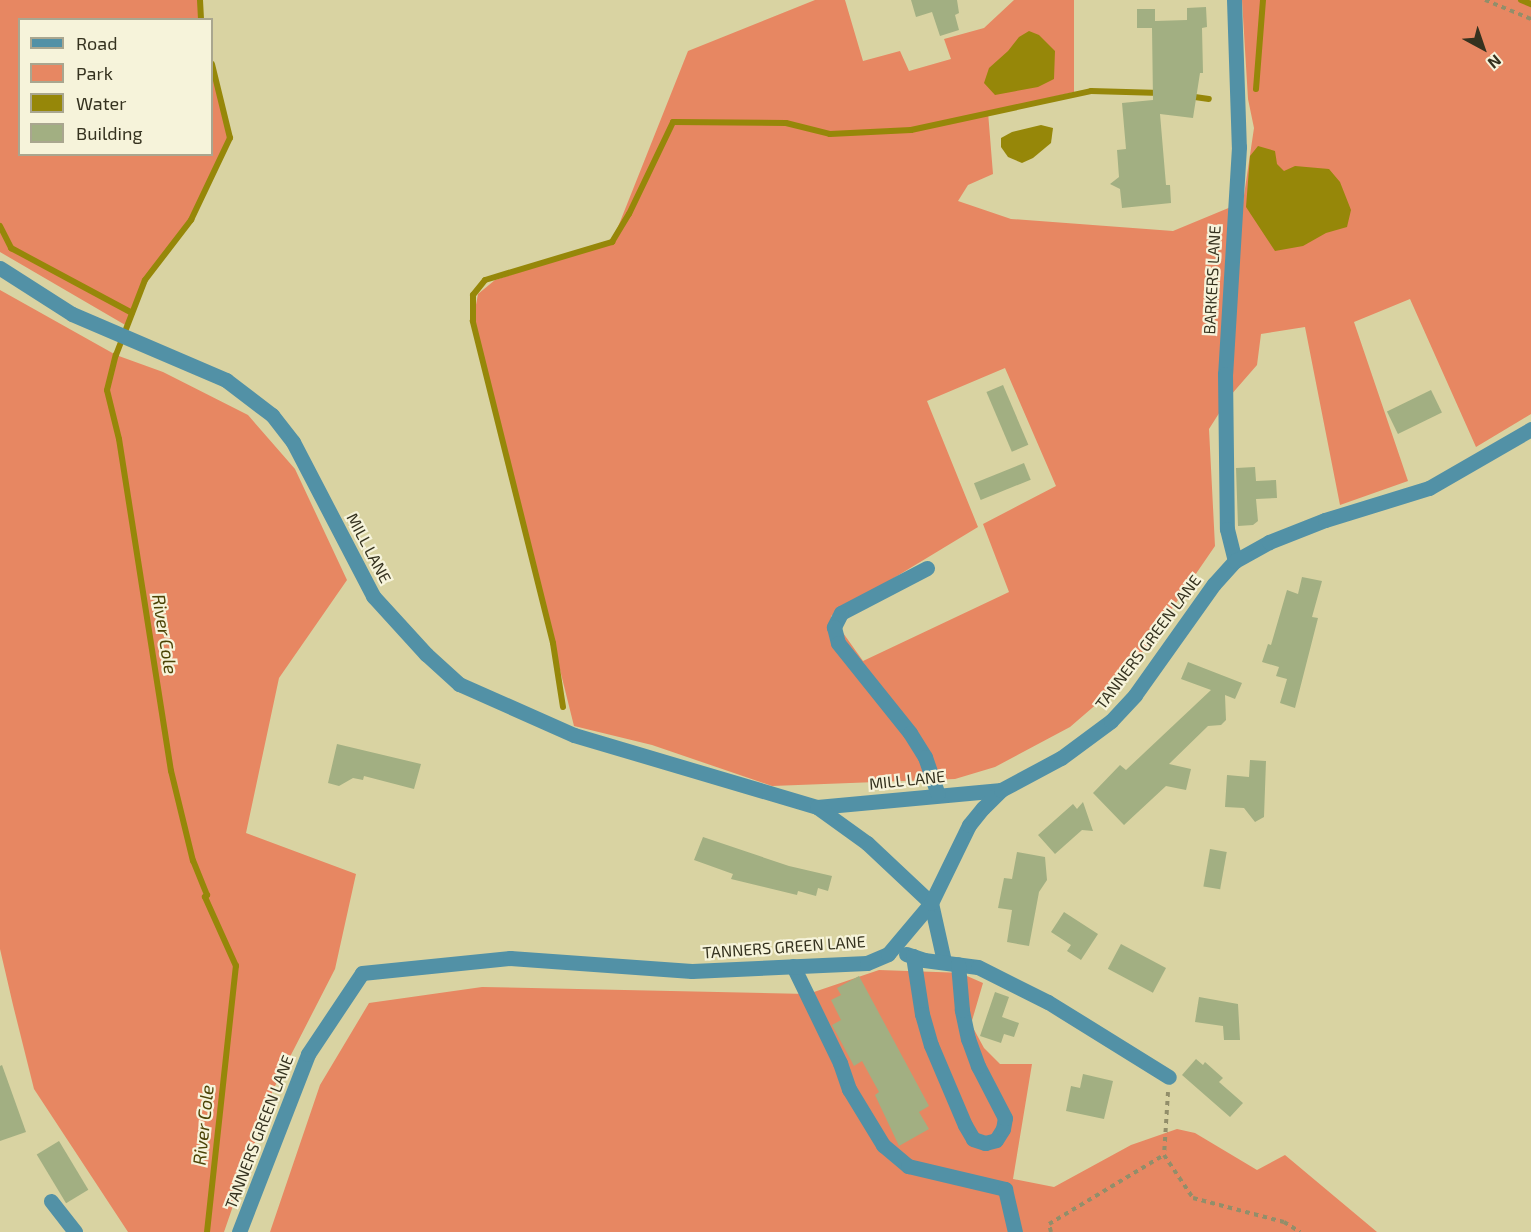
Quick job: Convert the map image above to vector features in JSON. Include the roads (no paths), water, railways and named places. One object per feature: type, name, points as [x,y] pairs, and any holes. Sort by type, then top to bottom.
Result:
[{"type":"street","name":"BARKERS LANE","points":[[1234,0],[1239,147],[1225,374],[1227,528],[1235,561]]},
{"type":"street","name":"MILL LANE","points":[[0,268],[72,314],[226,380],[272,415],[293,442],[373,596],[426,654],[459,684],[574,735],[817,807],[867,843],[931,903]]},
{"type":"street","name":"TANNERS GREEN LANE","points":[[239,1232],[308,1053],[362,974],[510,958],[692,971],[867,963],[894,950],[931,903],[969,825],[1001,790],[1061,758],[1111,722],[1135,695],[1214,584],[1235,561],[1269,542],[1325,520],[1429,488],[1531,429]]},
{"type":"street","points":[[927,568],[841,613],[834,627],[838,643],[910,733],[926,757],[938,794]]},
{"type":"street","name":"MILL LANE","points":[[817,807],[938,794],[1001,790]]},
{"type":"street","points":[[913,956],[922,1014],[931,1045],[966,1125],[973,1139],[985,1143],[996,1140],[1004,1129],[1005,1118],[978,1066],[968,1039],[951,962],[931,903]]},
{"type":"street","points":[[894,950],[913,956],[978,967],[1048,1002],[1169,1077]]},
{"type":"street","points":[[793,966],[840,1063],[849,1089],[883,1145],[908,1166],[1005,1189],[1015,1232]]},
{"type":"street","points":[[51,1201],[75,1232]]},
{"type":"water","points":[[1029,31],[1039,35],[1055,51],[1054,79],[1038,87],[995,95],[984,83],[989,68],[1008,51],[1019,37]]},
{"type":"water","points":[[1041,125],[1053,128],[1051,143],[1033,158],[1022,163],[1008,157],[1001,147],[1001,138],[1012,132]]},
{"type":"water","points":[[1258,146],[1275,151],[1277,164],[1284,171],[1295,166],[1329,169],[1340,182],[1351,210],[1347,227],[1326,233],[1303,246],[1275,251],[1246,207],[1250,156]]},
{"type":"waterway","name":"River Cole","points":[[200,0],[201,18]]},
{"type":"waterway","points":[[1256,89],[1263,0]]},
{"type":"waterway","points":[[1521,0],[1531,4]]},
{"type":"waterway","name":"River Cole","points":[[207,1232],[236,966],[205,897],[207,895],[193,861],[171,771],[119,439],[107,390],[116,355],[145,280],[191,220],[230,138],[213,68]]},
{"type":"waterway","points":[[563,707],[553,643],[473,321],[473,295],[485,280],[612,242],[629,214],[673,122],[786,123],[830,134],[911,130],[1091,91],[1161,93]]},
{"type":"waterway","points":[[1188,96],[1209,99]]},
{"type":"waterway","points":[[0,226],[11,248],[132,313]]}]
